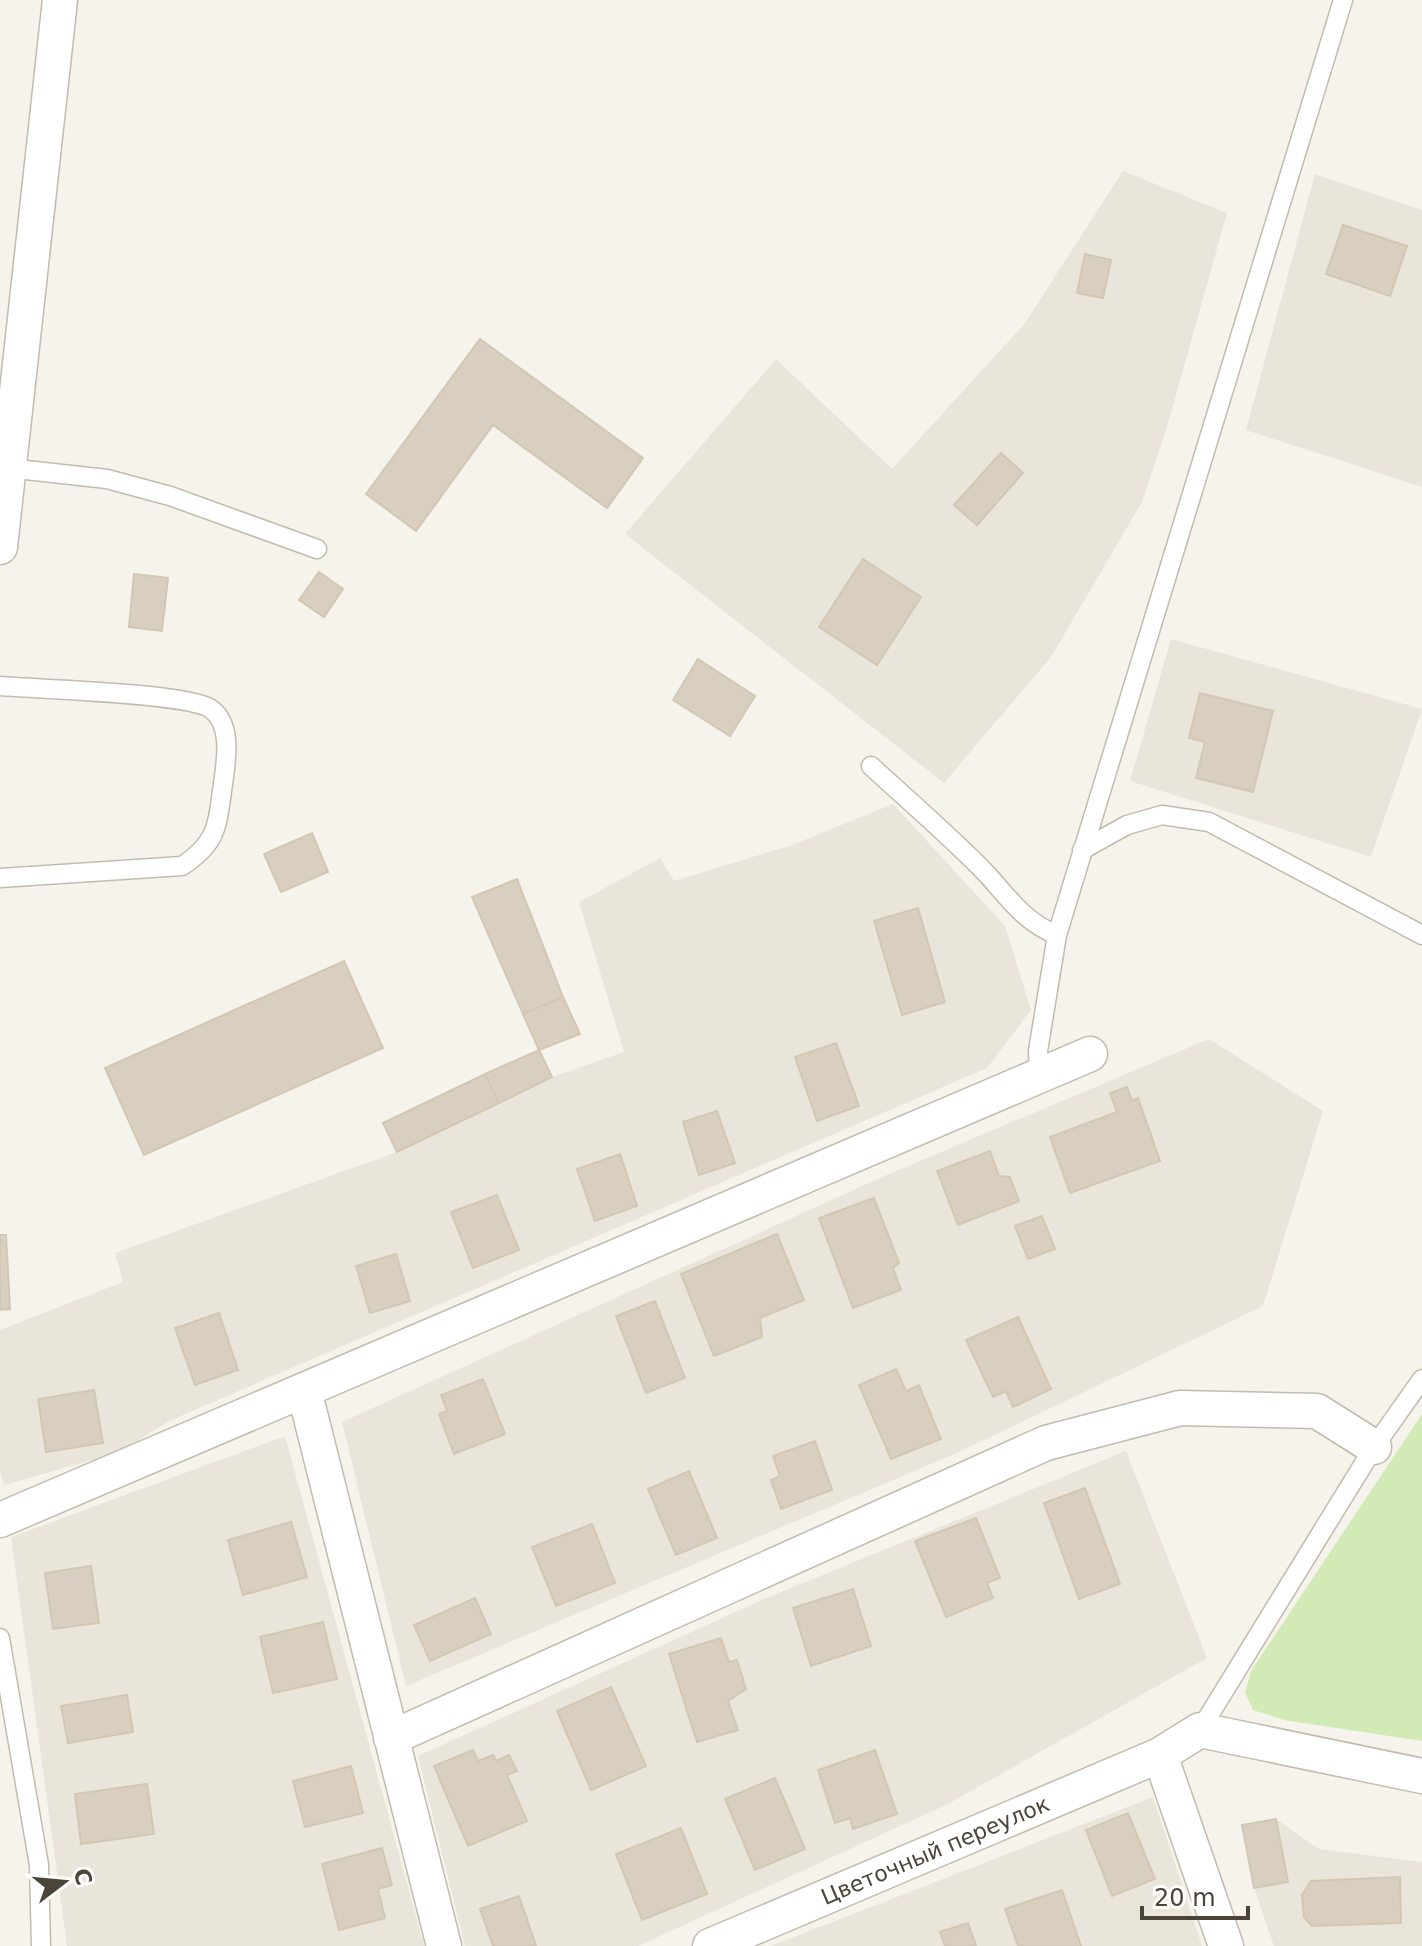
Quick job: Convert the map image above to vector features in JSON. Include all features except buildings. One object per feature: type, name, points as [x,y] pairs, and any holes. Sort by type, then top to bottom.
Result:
[{"type":"street","points":[[0,547],[8,468],[10,354],[60,0]]},
{"type":"street","points":[[0,1520],[1090,1054]]},
{"type":"street","points":[[304,1390],[444,1946]]},
{"type":"street","points":[[391,1738],[1046,1443],[1180,1408],[1317,1411],[1374,1447]]},
{"type":"street","points":[[1200,1730],[1422,1776]]},
{"type":"street","name":"Цветочный переулок","points":[[710,1946],[1160,1755],[1200,1730]]},
{"type":"street","points":[[1160,1755],[1226,1946]]},
{"type":"lane","points":[[1039,1077],[1038,1051],[1057,935],[1343,0]]},
{"type":"lane","points":[[8,468],[107,479],[170,496],[317,549]]},
{"type":"lane","points":[[0,686],[170,698],[210,708],[224,725],[226,760],[216,834],[201,853],[182,866],[0,878]]},
{"type":"lane","points":[[871,766],[981,868],[1018,911],[1035,926],[1057,935]]},
{"type":"lane","points":[[1082,850],[1127,825],[1162,815],[1209,822],[1422,935]]},
{"type":"lane","points":[[1200,1730],[1374,1447],[1422,1379]]},
{"type":"lane","points":[[0,1638],[39,1865],[41,1946]]},
{"type":"shaded area","points":[[1123,171],[1227,213],[1167,427],[1142,502],[1051,657],[944,783],[625,534],[776,359],[892,469],[1025,323]]},
{"type":"shaded area","points":[[1315,174],[1422,210],[1422,487],[1246,430]]},
{"type":"shaded area","points":[[1171,639],[1422,709],[1371,857],[1130,781]]},
{"type":"shaded area","points":[[893,804],[1005,926],[1031,1010],[987,1068],[169,1421],[117,1453],[4,1485],[0,1471],[0,1330],[123,1282],[115,1253],[397,1152],[552,1077],[624,1052],[579,902],[660,858],[674,881],[792,845]]},
{"type":"shaded area","points":[[1209,1039],[1323,1111],[1263,1306],[957,1453],[406,1686],[342,1422],[889,1174]]},
{"type":"shaded area","points":[[285,1436],[424,1946],[67,1946],[11,1537]]},
{"type":"shaded area","points":[[1126,1451],[1207,1658],[946,1805],[638,1946],[465,1946],[418,1756],[764,1599]]},
{"type":"shaded area","points":[[1153,1797],[1202,1946],[771,1946]]},
{"type":"shaded area","points":[[1276,1819],[1319,1849],[1422,1862],[1422,1946],[1274,1946],[1254,1888],[1242,1825]]},
{"type":"green space","points":[[1422,1414],[1422,1741],[1284,1720],[1253,1710],[1245,1693],[1251,1671]]}]
